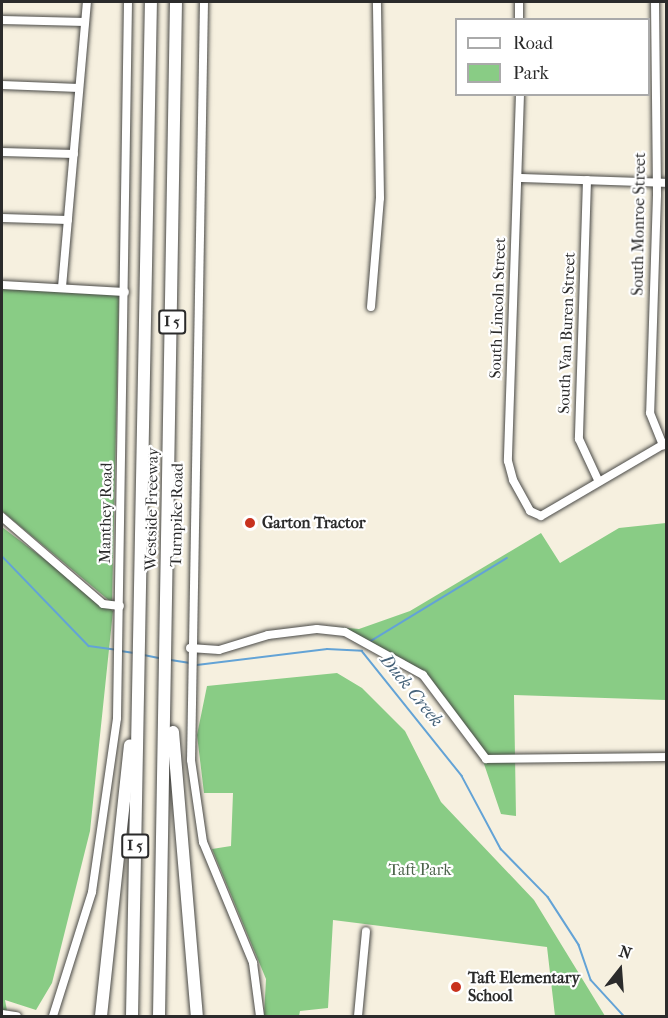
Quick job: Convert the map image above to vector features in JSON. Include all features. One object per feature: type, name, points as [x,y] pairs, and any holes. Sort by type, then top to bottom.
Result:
[{"type":"highway","name":"Westside Freeway","points":[[132,1017],[151,2]]},
{"type":"highway","name":"Westside Freeway","points":[[159,1017],[176,2]]},
{"type":"highway","points":[[165,681],[172,699],[176,800],[197,1017]]},
{"type":"highway","points":[[101,1017],[138,706]]},
{"type":"street","points":[[62,287],[87,2]]},
{"type":"street","name":"Manthey Road","points":[[53,1017],[92,892],[116,724],[120,606],[128,2]]},
{"type":"street","name":"Turnpike Road","points":[[204,2],[190,651],[196,814],[211,864],[253,963],[260,1017]]},
{"type":"street","points":[[371,307],[381,198],[377,2]]},
{"type":"street","points":[[519,2],[519,18]]},
{"type":"street","name":"South Monroe Street","points":[[655,2],[662,183],[650,413],[665,444]]},
{"type":"street","points":[[2,20],[85,22]]},
{"type":"street","points":[[2,85],[79,88]]},
{"type":"street","name":"South Lincoln Street","points":[[520,96],[508,461],[515,485],[535,515],[599,482]]},
{"type":"street","points":[[2,152],[74,154]]},
{"type":"street","points":[[518,178],[662,183]]},
{"type":"street","name":"South Van Buren Street","points":[[587,180],[579,439],[599,482]]},
{"type":"street","points":[[2,218],[68,220]]},
{"type":"street","points":[[2,285],[125,292]]},
{"type":"street","points":[[599,482],[665,444]]},
{"type":"street","points":[[2,517],[104,604],[120,606]]},
{"type":"street","points":[[190,651],[219,650],[267,635],[317,629],[358,635],[423,675],[486,759],[666,757]]},
{"type":"street","points":[[358,1017],[366,931]]},
{"type":"street","points":[[2,1014],[17,1017]]},
{"type":"green space","points":[[2,288],[119,295],[112,603],[2,511]]},
{"type":"green space","points":[[666,523],[666,700],[514,695],[516,816],[501,814],[482,758],[441,694],[403,659],[325,626],[359,629],[410,611],[541,533],[560,563],[619,528]]},
{"type":"green space","points":[[2,527],[113,611],[90,831],[52,983],[36,1010],[5,1000],[8,1016],[2,1016]]},
{"type":"green space","name":"Taft Park","points":[[337,673],[362,688],[405,731],[441,802],[534,900],[605,1016],[555,1016],[547,947],[333,920],[328,1008],[300,1011],[299,1016],[264,1016],[266,979],[212,849],[231,846],[233,793],[204,793],[197,735],[207,686]]},
{"type":"waterway","name":"Duck Creek","points":[[2,556],[89,646],[116,650]]},
{"type":"waterway","points":[[371,641],[507,558]]},
{"type":"waterway","name":"Duck Creek","points":[[197,665],[327,649],[362,651],[462,776],[501,849],[548,897],[579,945],[591,980],[624,1016]]},
{"type":"waterway","name":"Duck Creek","points":[[121,651],[134,653]]},
{"type":"waterway","name":"Duck Creek","points":[[144,655],[160,658]]},
{"type":"waterway","name":"Duck Creek","points":[[171,660],[190,663]]},
{"type":"place","name":"Garton Tractor","points":[[250,523]]},
{"type":"place","name":"Taft Elementary School","points":[[456,987]]}]
